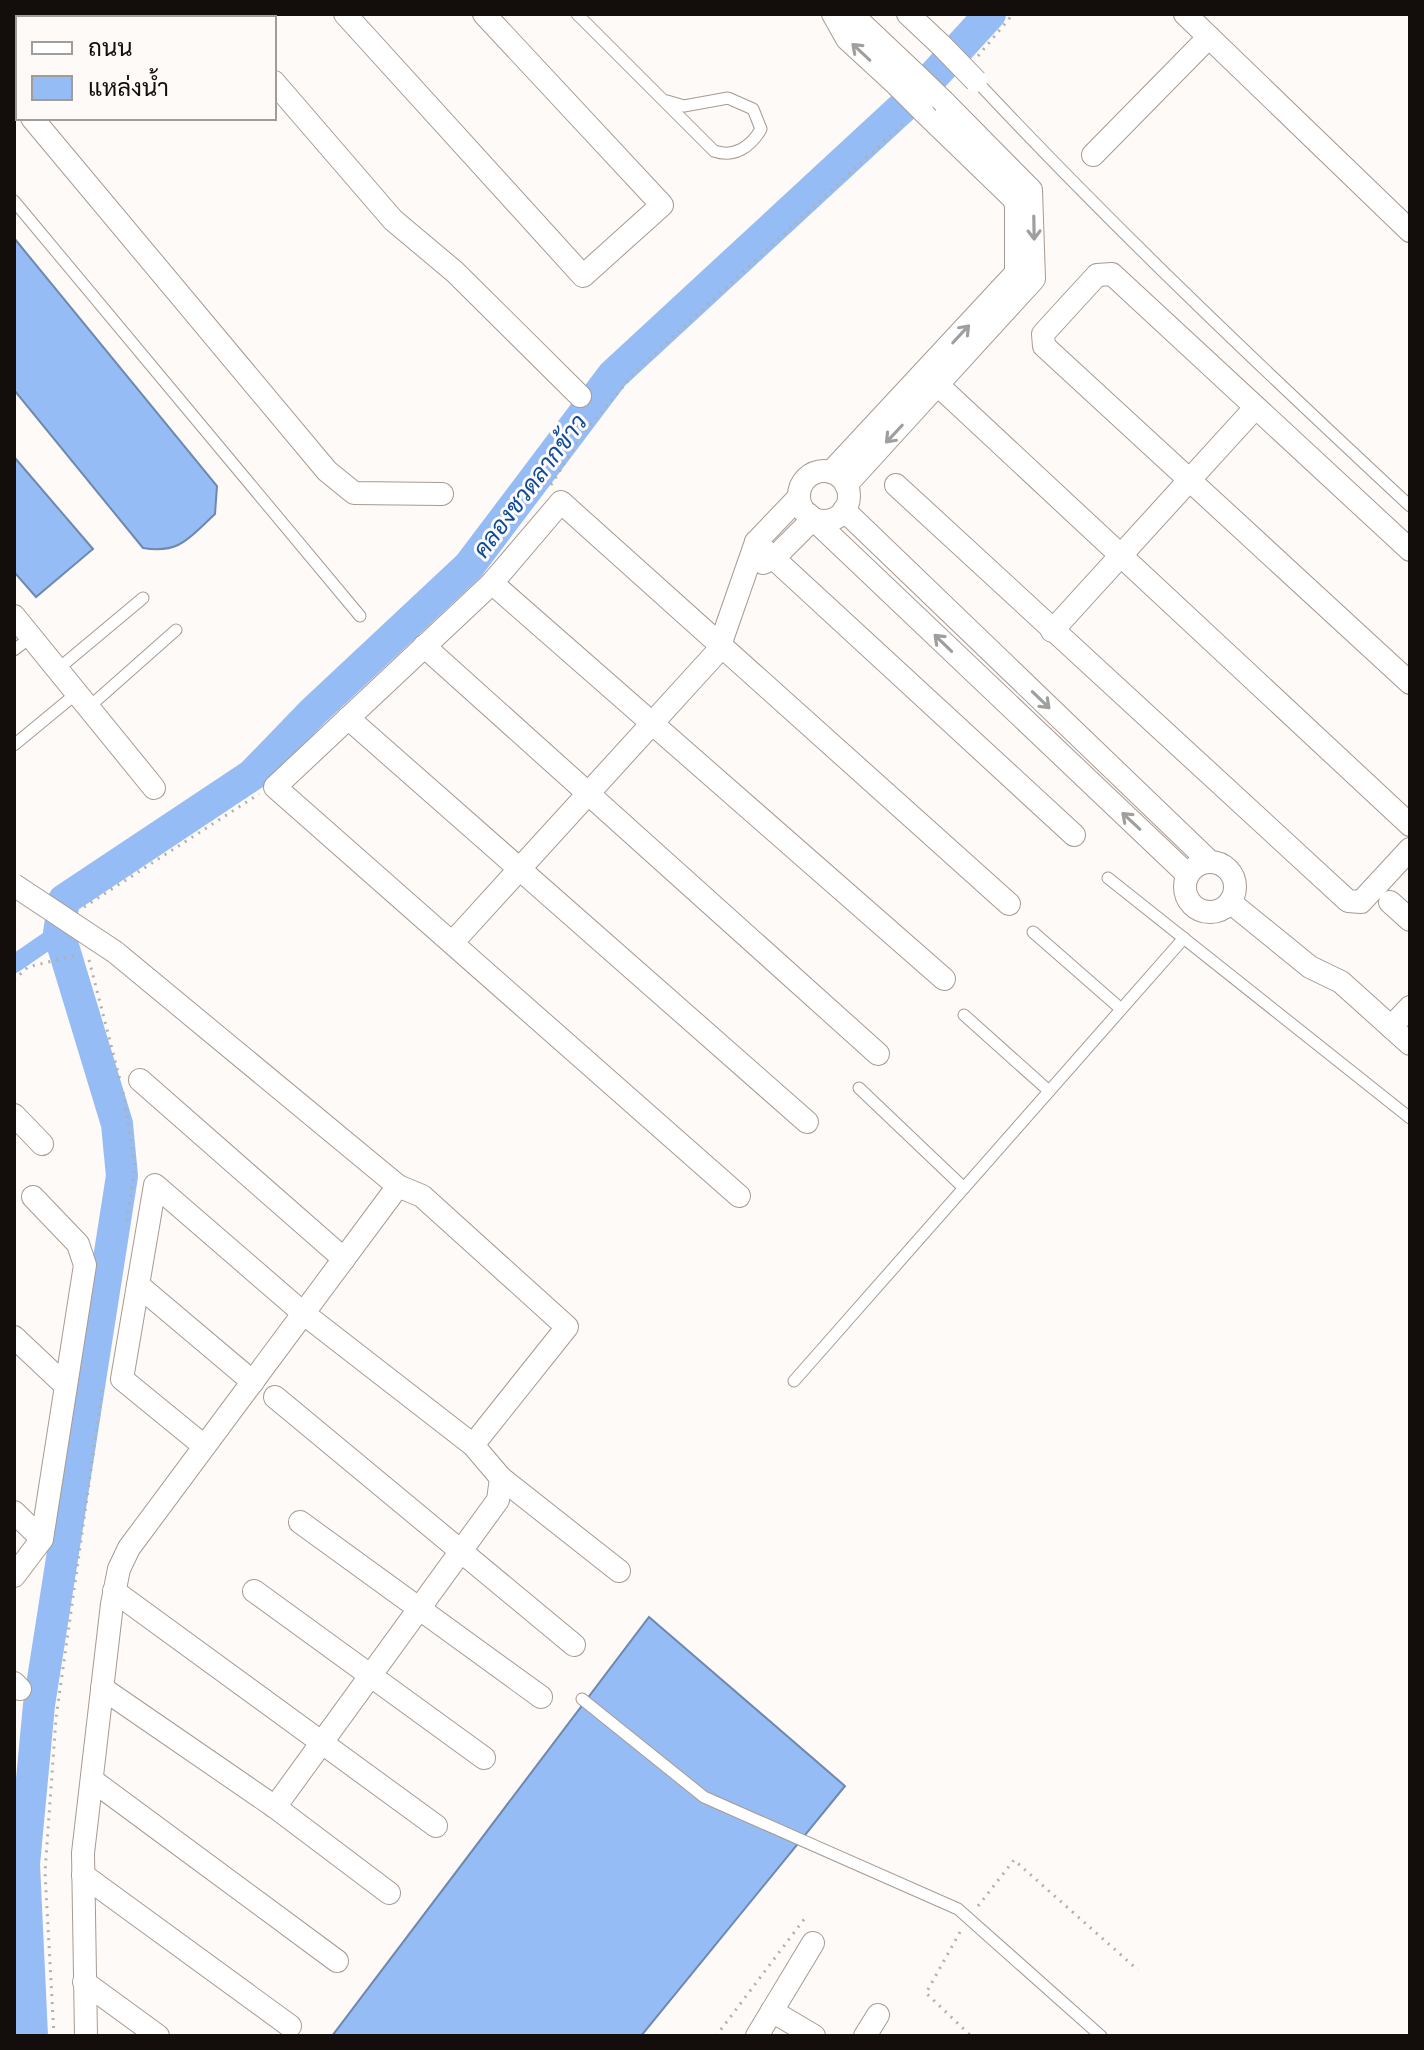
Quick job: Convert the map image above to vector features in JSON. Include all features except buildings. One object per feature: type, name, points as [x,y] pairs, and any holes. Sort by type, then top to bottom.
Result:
[{"type":"street","points":[[345,14],[583,276],[662,205],[484,14]]},
{"type":"street","points":[[833,14],[847,39],[944,102],[1002,171]]},
{"type":"street","points":[[838,478],[1034,279],[1034,200],[1031,190],[914,115],[906,79],[860,22],[847,14]]},
{"type":"street","points":[[908,14],[976,79]]},
{"type":"street","points":[[1185,14],[1410,231]]},
{"type":"street","points":[[1093,155],[1209,37]]},
{"type":"street","points":[[276,84],[393,220],[455,272],[580,396]]},
{"type":"street","points":[[34,120],[327,471],[354,493],[442,494]]},
{"type":"street","points":[[1410,550],[1112,274],[1097,275],[1045,330],[1044,346],[1410,683]]},
{"type":"street","points":[[932,380],[1410,825]]},
{"type":"street","points":[[1052,631],[1255,408]]},
{"type":"street","points":[[745,570],[774,558],[806,510],[806,478],[817,472],[838,478],[848,498],[844,510],[826,520],[806,510]]},
{"type":"street","points":[[896,485],[1348,901],[1361,902],[1410,849]]},
{"type":"street","points":[[739,1196],[275,787],[492,583],[561,502],[1009,904]]},
{"type":"street","points":[[453,942],[720,646],[756,542],[806,510]]},
{"type":"street","points":[[806,510],[1188,875]]},
{"type":"street","points":[[844,510],[1210,862],[1223,866],[1232,876],[1235,889],[1230,902],[1219,910],[1199,910],[1186,895],[1188,875],[1197,866],[1210,862]]},
{"type":"street","points":[[756,542],[1074,835]]},
{"type":"street","points":[[492,583],[944,979]]},
{"type":"street","points":[[14,616],[23,644],[58,669],[154,788]]},
{"type":"street","points":[[424,646],[878,1054]]},
{"type":"street","points":[[992,690],[1011,672]]},
{"type":"street","points":[[348,718],[807,1122]]},
{"type":"street","points":[[14,885],[115,952],[398,1186],[422,1196],[567,1327],[473,1445]]},
{"type":"street","points":[[1230,902],[1310,967],[1341,982],[1410,1044]]},
{"type":"street","points":[[1390,902],[1410,920]]},
{"type":"street","points":[[1391,1027],[1410,1007]]},
{"type":"street","points":[[140,1080],[344,1259]]},
{"type":"street","points":[[16,1121],[42,1144]]},
{"type":"street","points":[[204,1446],[122,1379],[155,1185],[303,1313],[473,1445],[501,1478],[619,1571]]},
{"type":"street","points":[[86,2036],[83,1875],[114,1591],[129,1548],[398,1186]]},
{"type":"street","points":[[14,1576],[42,1539],[84,1255],[78,1244],[33,1197]]},
{"type":"street","points":[[138,1285],[253,1382]]},
{"type":"street","points":[[14,1337],[65,1385]]},
{"type":"street","points":[[275,1397],[574,1645]]},
{"type":"street","points":[[275,1807],[498,1500],[501,1478]]},
{"type":"street","points":[[14,1512],[42,1539]]},
{"type":"street","points":[[300,1522],[541,1697]]},
{"type":"street","points":[[114,1591],[436,1826]]},
{"type":"street","points":[[254,1591],[484,1758]]},
{"type":"street","points":[[102,1688],[275,1807],[389,1893]]},
{"type":"street","points":[[92,1780],[337,1961]]},
{"type":"street","points":[[83,1875],[290,2026]]},
{"type":"street","points":[[757,2036],[813,1943]]},
{"type":"street","points":[[84,1982],[158,2036]]},
{"type":"street","points":[[772,2011],[814,2036]]},
{"type":"street","points":[[865,2036],[878,2015]]},
{"type":"lane","points":[[577,14],[667,101],[706,145],[724,155],[748,145],[761,129],[753,109],[728,98],[684,106],[667,101]]},
{"type":"lane","points":[[976,79],[1078,189],[1241,349],[1410,506]]},
{"type":"lane","points":[[14,201],[360,616]]},
{"type":"lane","points":[[58,669],[143,598]]},
{"type":"lane","points":[[14,745],[83,700],[176,630]]},
{"type":"lane","points":[[1108,878],[1410,1118]]},
{"type":"lane","points":[[1033,932],[1121,1009]]},
{"type":"lane","points":[[794,1381],[1184,938]]},
{"type":"lane","points":[[964,1015],[1049,1091]]},
{"type":"lane","points":[[859,1088],[964,1188]]},
{"type":"lane","points":[[582,1699],[704,1797],[958,1909],[1101,2036]]},
{"type":"path","points":[[976,79],[1013,14]]},
{"type":"path","points":[[547,493],[569,453],[637,370],[914,115]]},
{"type":"path","points":[[78,914],[110,887],[261,793]]},
{"type":"path","points":[[14,980],[28,967],[87,952],[129,1115],[135,1166],[126,1226]]},
{"type":"path","points":[[54,2036],[45,1872],[56,1718],[103,1379]]},
{"type":"path","points":[[716,2036],[805,1918]]},
{"type":"water","points":[[14,238],[217,486],[215,514],[183,542],[166,549],[143,548],[14,390]]},
{"type":"water","points":[[15,458],[93,549],[36,597],[14,572]]},
{"type":"water","points":[[649,1617],[845,1786],[641,2036],[332,2036]]},
{"type":"waterway","name":"คลองชวดลากข้าว","points":[[32,2036],[24,1864],[39,1705],[122,1176],[117,1124],[59,933],[64,900],[252,775],[313,712],[469,566],[613,375],[917,94],[990,14]]},
{"type":"waterway","points":[[14,964],[59,933]]}]
